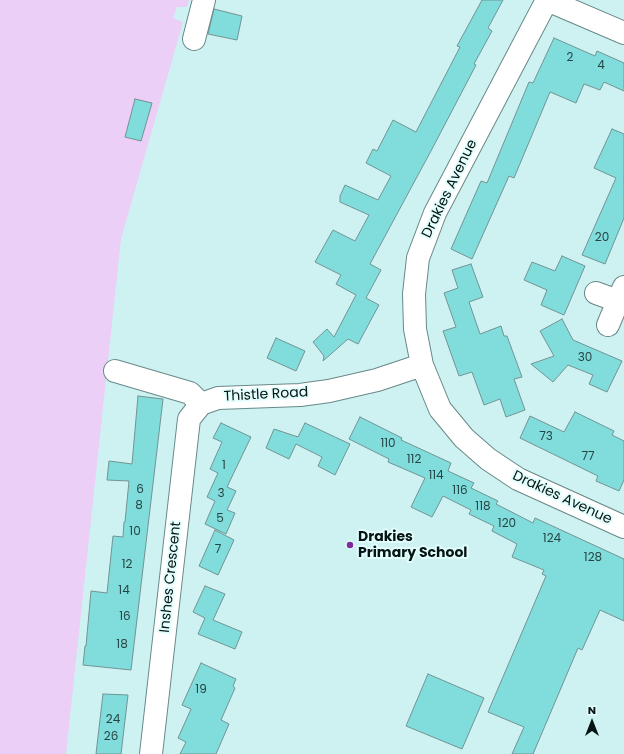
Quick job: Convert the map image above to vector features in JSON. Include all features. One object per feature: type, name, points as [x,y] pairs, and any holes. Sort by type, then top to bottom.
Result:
[{"type":"street","points":[[194,39],[204,0]]},
{"type":"street","points":[[547,0],[624,33]]},
{"type":"street","name":"Drakies Avenue","points":[[547,0],[436,213],[418,258],[414,294],[415,328],[422,365],[440,409],[464,438],[488,459],[518,479],[624,527]]},
{"type":"street","points":[[596,293],[621,294],[608,325]]},
{"type":"street","name":"Thistle Road","points":[[201,404],[218,398],[300,395],[329,391],[377,380],[422,365]]},
{"type":"street","points":[[115,371],[190,393],[201,404]]},
{"type":"street","name":"Inshes Crescent","points":[[151,754],[186,436],[189,419],[201,404]]},
{"type":"shaded area","points":[[0,0],[189,0],[187,7],[177,7],[173,18],[183,22],[121,239],[66,754],[0,754]]},
{"type":"building","points":[[482,0],[503,0],[488,28],[492,31],[474,64],[476,65],[370,264],[381,270],[366,298],[379,305],[358,344],[348,339],[323,361],[324,356],[313,342],[327,329],[334,337],[356,295],[336,284],[341,275],[315,262],[333,230],[355,241],[369,215],[340,202],[340,196],[345,185],[378,200],[391,176],[366,163],[373,149],[377,151],[393,120],[416,132],[460,47],[457,46]]},
{"type":"building","points":[[214,9],[242,16],[237,40],[208,34]]},
{"type":"building","points":[[554,38],[595,56],[597,51],[624,63],[624,91],[604,82],[600,90],[584,84],[576,103],[550,92],[514,178],[509,176],[472,259],[451,249],[481,181],[487,183],[529,82],[533,83]]},
{"type":"building","points":[[135,99],[152,103],[141,141],[125,137]]},
{"type":"building","points":[[612,129],[624,134],[624,218],[605,264],[582,255],[616,178],[594,168]]},
{"type":"building","points":[[562,256],[585,266],[564,315],[541,305],[547,290],[524,280],[532,262],[555,271]]},
{"type":"building","points":[[471,264],[483,297],[469,302],[480,334],[501,326],[504,336],[507,336],[522,377],[514,379],[525,410],[506,417],[500,399],[484,405],[472,372],[459,376],[443,331],[456,327],[444,293],[458,288],[452,270]]},
{"type":"building","points":[[562,319],[573,340],[622,361],[607,392],[589,384],[593,375],[568,365],[553,382],[531,364],[554,356],[540,331]]},
{"type":"building","points":[[276,338],[305,351],[296,371],[267,358]]},
{"type":"building","points":[[138,396],[163,399],[131,670],[83,665],[91,591],[107,593],[113,536],[123,537],[125,522],[129,481],[107,480],[109,461],[132,464]]},
{"type":"building","points":[[575,412],[614,431],[612,435],[624,441],[624,480],[619,491],[596,481],[598,476],[520,438],[530,416],[564,432]]},
{"type":"building","points":[[360,417],[402,438],[401,440],[451,463],[448,471],[474,483],[471,488],[498,501],[496,504],[533,523],[535,518],[624,559],[624,621],[600,610],[582,650],[578,648],[533,754],[512,754],[524,727],[488,712],[546,576],[542,574],[544,570],[512,557],[517,544],[492,531],[494,526],[469,514],[471,510],[443,496],[432,517],[411,507],[425,478],[388,462],[389,459],[349,439]]},
{"type":"building","points":[[221,423],[251,437],[227,487],[236,491],[227,510],[235,513],[226,534],[205,524],[215,501],[207,497],[218,473],[210,469],[222,442],[213,438]]},
{"type":"building","points":[[305,423],[350,444],[335,475],[318,466],[322,457],[296,444],[289,459],[266,448],[274,429],[298,437]]},
{"type":"building","points":[[215,530],[234,540],[218,575],[199,566]]},
{"type":"building","points":[[205,586],[225,594],[213,620],[242,632],[235,649],[198,634],[205,618],[193,612]]},
{"type":"building","points":[[201,663],[236,679],[233,686],[235,688],[221,720],[229,724],[216,754],[180,754],[186,742],[178,738],[191,709],[182,705]]},
{"type":"building","points":[[428,674],[484,698],[462,749],[406,726]]},
{"type":"building","points":[[103,694],[128,695],[121,754],[96,754]]},
{"type":"place","name":"Drakies Primary School","points":[[350,545]]}]
